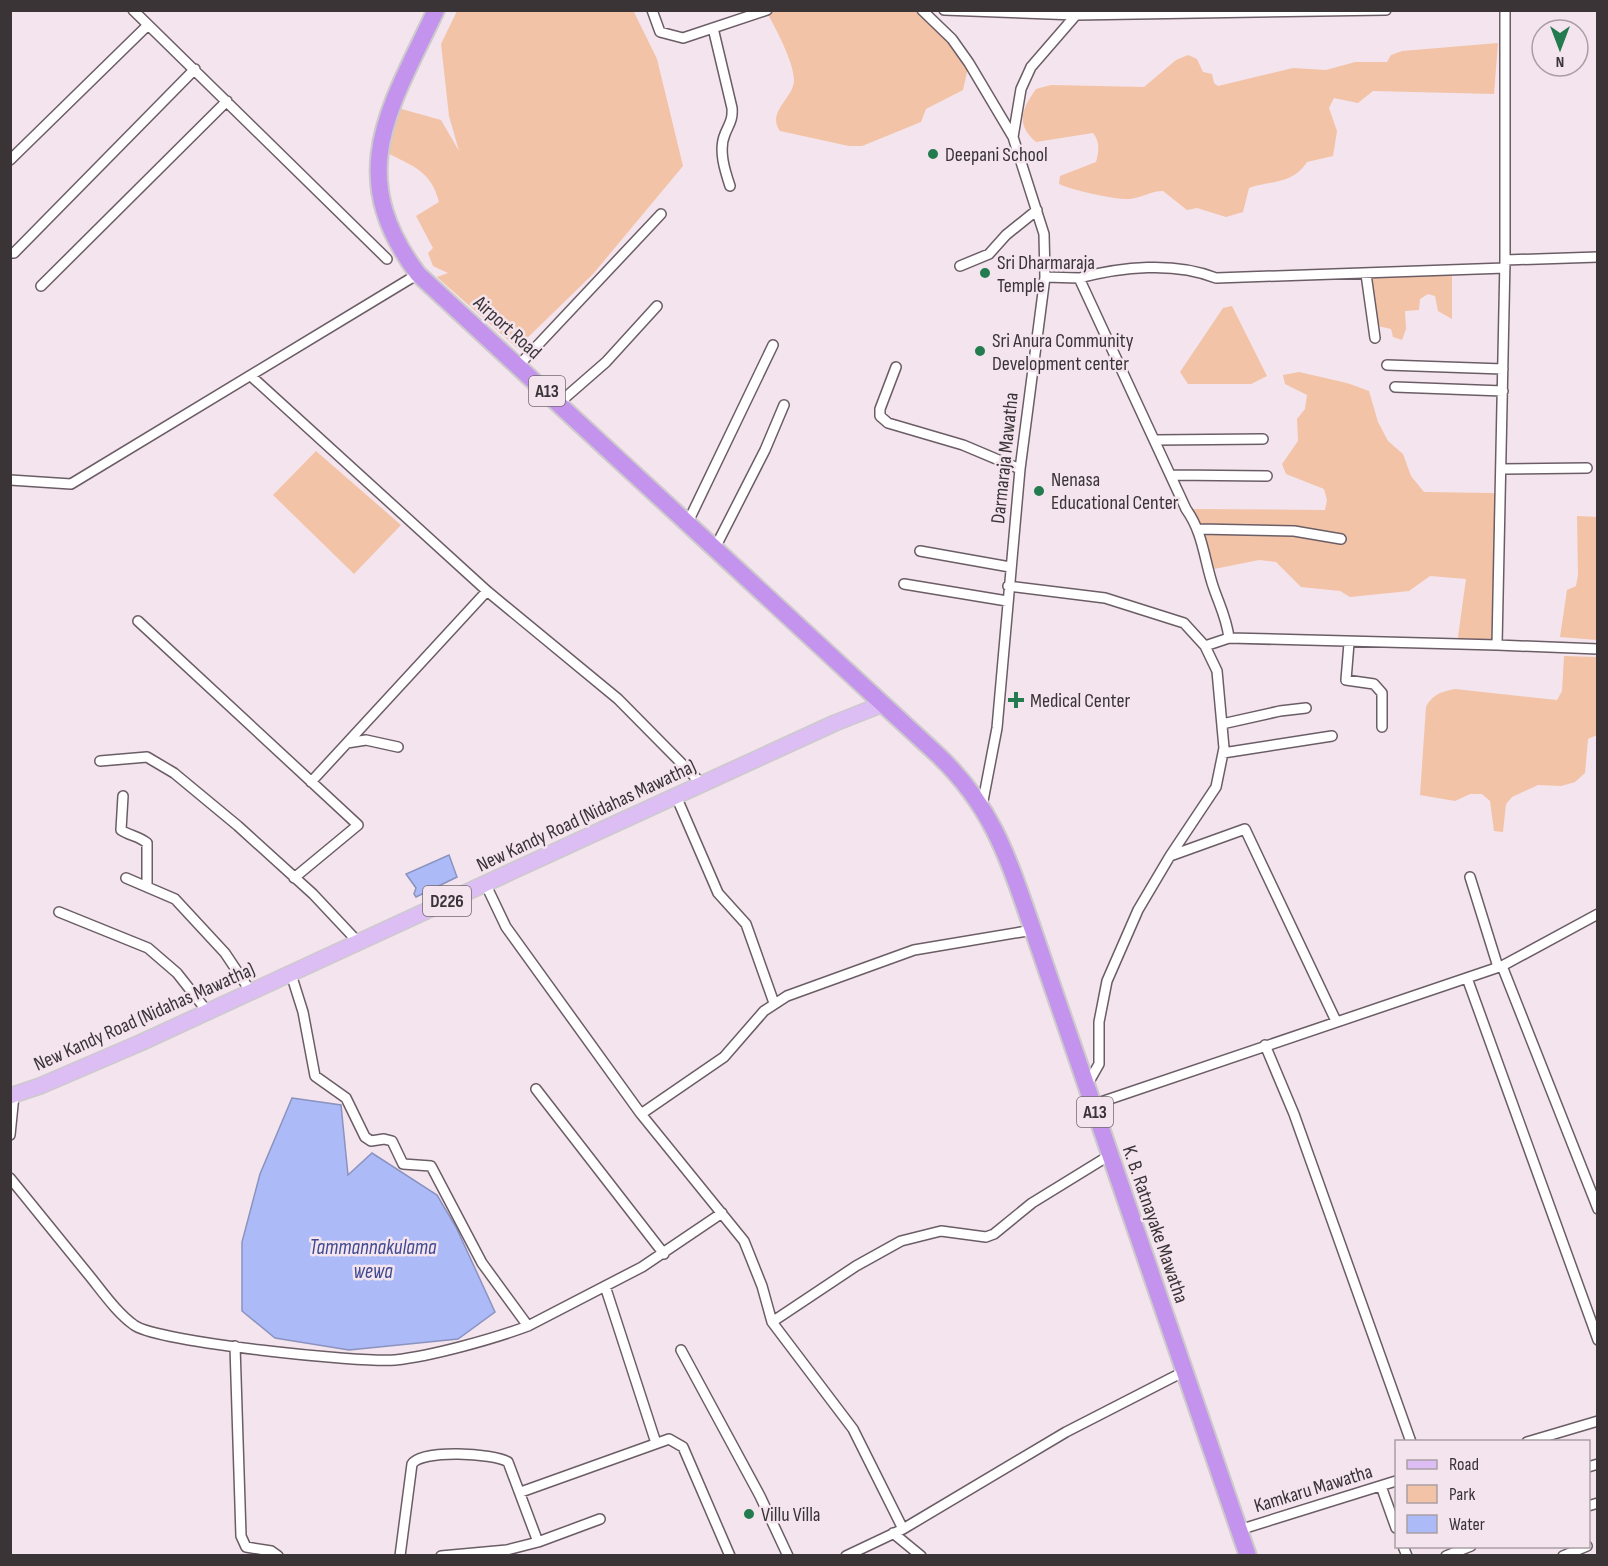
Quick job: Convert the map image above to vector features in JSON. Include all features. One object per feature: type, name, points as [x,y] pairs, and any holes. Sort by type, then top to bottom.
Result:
[{"type":"highway","name":"Airport Road","points":[[436,10],[391,106],[384,127],[378,168],[381,198],[388,223],[418,274],[883,704]]},
{"type":"highway","name":"K. B. Ratnayake Mawatha","points":[[883,704],[951,768],[982,806],[998,835],[1033,930],[1248,1556]]},
{"type":"main road","name":"New Kandy Road (Nidahas Mawatha)","points":[[12,1095],[111,1056],[855,714],[883,704]]},
{"type":"street","points":[[133,10],[387,259]]},
{"type":"street","points":[[652,10],[660,32],[669,37],[683,38],[767,10]]},
{"type":"street","points":[[922,10],[951,39],[963,55],[1013,137]]},
{"type":"street","points":[[944,10],[1076,15],[1386,10]]},
{"type":"street","points":[[1497,645],[1505,264],[1505,10]]},
{"type":"street","name":"Darmaraja Mawatha","points":[[982,806],[997,728],[1020,469],[1045,277],[1044,234],[1013,137],[1021,89],[1031,67],[1076,15]]},
{"type":"street","points":[[10,160],[148,26]]},
{"type":"street","points":[[713,28],[732,108],[733,120],[724,136],[723,146],[724,168],[730,186]]},
{"type":"street","points":[[10,253],[14,253],[195,69]]},
{"type":"street","points":[[41,286],[227,101]]},
{"type":"street","points":[[960,266],[981,260],[1006,235],[1037,210]]},
{"type":"street","points":[[519,365],[661,214]]},
{"type":"street","points":[[1045,277],[1079,278],[1115,269],[1201,272],[1216,278],[1366,274],[1598,257]]},
{"type":"street","points":[[10,480],[71,484],[418,274]]},
{"type":"street","points":[[1366,274],[1374,338]]},
{"type":"street","points":[[1079,278],[1199,529],[1214,588],[1227,622],[1229,638]]},
{"type":"street","points":[[559,403],[606,362],[657,306]]},
{"type":"street","points":[[688,522],[773,345]]},
{"type":"street","points":[[1387,365],[1503,369]]},
{"type":"street","points":[[896,367],[880,409],[880,416],[888,423],[950,440],[1020,469]]},
{"type":"street","points":[[251,376],[487,591],[618,699],[702,784]]},
{"type":"street","points":[[1395,387],[1503,391]]},
{"type":"street","points":[[715,548],[765,450],[784,405]]},
{"type":"street","points":[[1156,440],[1263,440]]},
{"type":"street","points":[[1502,469],[1587,468]]},
{"type":"street","points":[[1172,475],[1268,476]]},
{"type":"street","points":[[1199,529],[1294,531],[1341,539]]},
{"type":"street","points":[[920,551],[1010,567]]},
{"type":"street","points":[[904,584],[1007,601]]},
{"type":"street","points":[[1008,586],[1105,598],[1151,610],[1184,623],[1205,646],[1217,671],[1223,753],[1216,787],[1170,856],[1138,910],[1107,981],[1099,1022],[1099,1064],[1086,1087]]},
{"type":"street","points":[[311,782],[487,591]]},
{"type":"street","points":[[138,621],[358,825],[294,878]]},
{"type":"street","points":[[1205,646],[1229,638],[1598,650]]},
{"type":"street","points":[[1348,643],[1346,680],[1374,684],[1382,693],[1382,728]]},
{"type":"street","points":[[1222,723],[1306,708]]},
{"type":"street","points":[[1223,753],[1332,736]]},
{"type":"street","points":[[347,743],[366,740],[398,747]]},
{"type":"street","points":[[100,761],[147,757],[174,773],[238,826],[313,894],[359,943]]},
{"type":"street","points":[[123,796],[121,830],[130,836],[140,837],[147,843],[147,887]]},
{"type":"street","points":[[676,796],[718,893],[746,924],[774,1003]]},
{"type":"street","points":[[1170,856],[1245,829],[1336,1021]]},
{"type":"street","points":[[1470,877],[1500,967],[1598,1209]]},
{"type":"street","points":[[126,878],[175,899],[225,952],[250,992]]},
{"type":"street","points":[[485,884],[506,927],[640,1114],[744,1241],[755,1264],[772,1322],[853,1429],[898,1531],[921,1556]]},
{"type":"street","points":[[59,912],[148,948],[177,973],[207,1011]]},
{"type":"street","points":[[1092,1105],[1500,967],[1598,914]]},
{"type":"street","points":[[640,1114],[724,1057],[774,1003],[915,950],[1033,930]]},
{"type":"street","points":[[291,974],[303,1012],[315,1076],[346,1098],[365,1137],[371,1141],[384,1139],[392,1142],[403,1164],[431,1166],[482,1263],[528,1326]]},
{"type":"street","points":[[1467,978],[1598,1340]]},
{"type":"street","points":[[1265,1045],[1294,1114],[1410,1440]]},
{"type":"street","points":[[536,1089],[664,1254]]},
{"type":"street","points":[[10,1135],[12,1095]]},
{"type":"street","points":[[772,1322],[856,1266],[901,1241],[941,1231],[986,1237],[994,1234],[1032,1203],[1110,1155]]},
{"type":"street","points":[[10,1178],[107,1297],[134,1326],[149,1332],[235,1346],[367,1360],[395,1360],[508,1333],[528,1326],[664,1254],[722,1213]]},
{"type":"street","points":[[605,1286],[656,1443]]},
{"type":"street","points":[[235,1346],[241,1536],[246,1547],[271,1551],[278,1556]]},
{"type":"street","points":[[681,1350],[760,1496],[788,1556]]},
{"type":"street","points":[[846,1556],[898,1531],[1066,1432],[1185,1371]]},
{"type":"street","points":[[1534,1440],[1598,1421]]},
{"type":"street","points":[[521,1492],[669,1439],[683,1447],[730,1556]]},
{"type":"street","points":[[400,1556],[411,1472],[416,1459],[440,1455],[501,1458],[508,1462],[538,1542]]},
{"type":"street","name":"Kamkaru Mawatha","points":[[1239,1530],[1395,1481]]},
{"type":"street","points":[[1381,1486],[1395,1525]]},
{"type":"street","points":[[441,1556],[507,1550],[538,1542],[600,1518]]},
{"type":"street","points":[[1446,1556],[1466,1548]]},
{"type":"street","points":[[1563,1556],[1583,1548]]},
{"type":"green space","points":[[633,10],[657,59],[683,166],[593,274],[517,348],[437,277],[448,273],[433,266],[428,253],[433,248],[416,216],[439,202],[436,192],[420,171],[387,153],[398,108],[441,120],[459,151],[449,116],[441,44],[457,11]]},
{"type":"green space","points":[[766,11],[922,11],[969,63],[963,90],[926,109],[921,122],[862,146],[849,146],[780,131],[776,118],[793,87],[794,80],[791,64]]},
{"type":"green space","points":[[1498,43],[1494,94],[1373,91],[1358,103],[1334,98],[1329,108],[1337,131],[1333,156],[1307,162],[1295,175],[1281,181],[1249,188],[1243,212],[1226,217],[1197,208],[1187,210],[1163,191],[1123,199],[1059,184],[1060,176],[1096,162],[1098,147],[1095,136],[1093,133],[1036,142],[1029,135],[1023,123],[1024,110],[1036,89],[1051,85],[1144,87],[1176,60],[1188,55],[1197,59],[1203,72],[1212,74],[1214,83],[1218,86],[1293,68],[1326,70],[1355,62],[1387,62],[1391,55],[1402,51]]},
{"type":"green space","points":[[1452,269],[1452,319],[1438,311],[1435,296],[1428,294],[1420,299],[1419,310],[1405,311],[1406,329],[1402,340],[1393,337],[1391,329],[1378,326],[1371,273]]},
{"type":"green space","points":[[1232,306],[1267,376],[1251,384],[1188,384],[1180,372],[1223,308]]},
{"type":"green space","points":[[1299,372],[1347,383],[1369,391],[1378,422],[1388,441],[1403,454],[1411,476],[1424,492],[1493,493],[1501,497],[1500,645],[1457,644],[1466,579],[1430,576],[1409,591],[1350,597],[1340,591],[1301,587],[1276,562],[1259,560],[1209,570],[1187,509],[1325,510],[1327,500],[1324,489],[1286,474],[1282,464],[1298,441],[1297,419],[1305,409],[1307,395],[1285,384],[1283,375]]},
{"type":"green space","points":[[316,451],[401,525],[354,574],[273,495]]},
{"type":"green space","points":[[1577,516],[1597,517],[1597,640],[1560,637],[1567,590],[1576,586],[1578,575]]},
{"type":"green space","points":[[1564,656],[1597,657],[1597,735],[1588,739],[1585,773],[1575,782],[1561,786],[1538,785],[1512,797],[1506,804],[1503,832],[1494,831],[1490,801],[1482,794],[1470,794],[1455,801],[1420,795],[1426,707],[1435,696],[1455,689],[1557,700],[1562,691]]},
{"type":"water","points":[[449,855],[457,877],[416,897],[414,894],[416,888],[406,874]]},
{"type":"water","name":"Tammannakulama wewa","points":[[292,1098],[341,1105],[348,1175],[372,1153],[437,1195],[456,1227],[495,1312],[458,1339],[349,1350],[275,1338],[242,1311],[242,1242],[260,1174]]},
{"type":"place","name":"Deepani School","points":[[933,154]]},
{"type":"place","name":"Sri Dharmaraja Temple","points":[[985,273]]},
{"type":"place","name":"Sri Anura Community Development center","points":[[980,351]]},
{"type":"place","name":"Nenasa Educational Center","points":[[1039,491]]},
{"type":"place","name":"Medical Center","points":[[1016,700]]},
{"type":"place","name":"Villu Villa","points":[[749,1514]]}]
